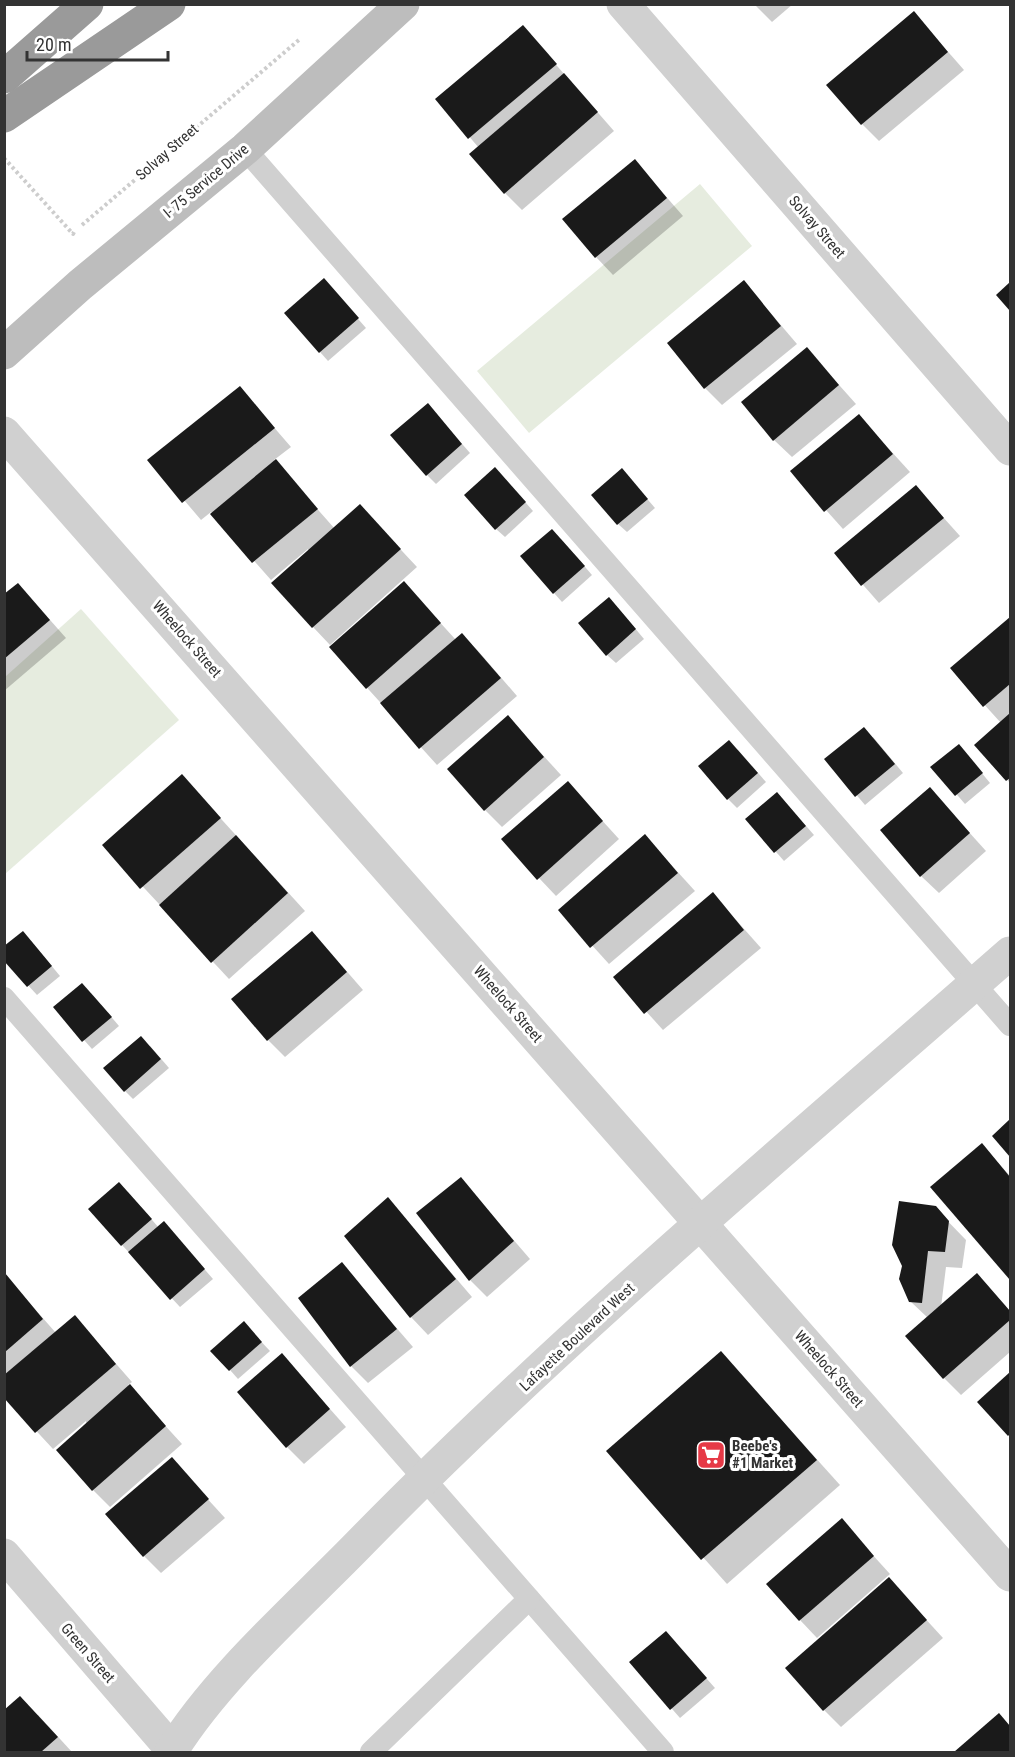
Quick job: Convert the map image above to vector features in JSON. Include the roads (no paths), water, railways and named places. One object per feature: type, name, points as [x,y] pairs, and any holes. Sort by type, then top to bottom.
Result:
[{"type":"highway","points":[[4,77],[87,4]]},
{"type":"highway","points":[[4,116],[169,4]]},
{"type":"main road","name":"I- 75 Service Drive","points":[[4,353],[80,285],[245,149],[403,4]]},
{"type":"street","name":"Solvay Street","points":[[623,4],[1011,449]]},
{"type":"street","name":"Wheelock Street","points":[[4,433],[1011,1575]]},
{"type":"street","name":"Lafayette Boulevard West","points":[[172,1752],[205,1702],[424,1478],[622,1294],[1011,953]]},
{"type":"street","name":"Green Street","points":[[4,1555],[172,1752]]},
{"type":"lane","points":[[245,149],[1011,1024]]},
{"type":"lane","points":[[4,998],[663,1752]]},
{"type":"lane","points":[[371,1752],[529,1599]]},
{"type":"place","name":"Beebe's #1 Market","points":[[711,1455]]}]
